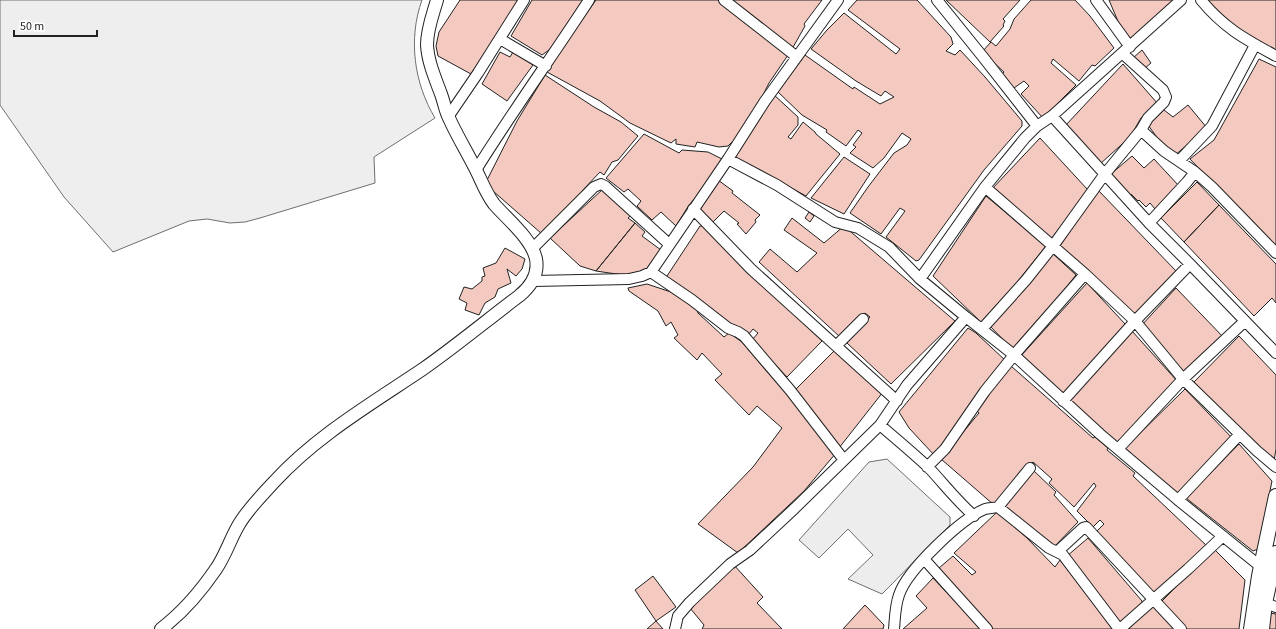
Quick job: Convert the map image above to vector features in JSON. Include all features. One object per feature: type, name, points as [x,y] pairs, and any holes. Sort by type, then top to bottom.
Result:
[{"type":"main road","points":[[1262,629],[1266,603],[1266,571],[1276,496]]},
{"type":"main road","points":[[1266,571],[1276,553]]},
{"type":"main road","points":[[1251,629],[1266,603]]},
{"type":"street","points":[[160,629],[186,606],[216,569],[238,526],[248,511],[274,481],[304,452],[462,340],[528,289],[533,281],[537,267],[532,249],[513,223],[485,191],[476,170],[448,117],[432,72],[428,55],[428,31],[437,0]]},
{"type":"street","points":[[448,117],[524,0]]},
{"type":"street","points":[[476,170],[505,124],[546,66],[589,0]]},
{"type":"street","points":[[724,0],[797,57]]},
{"type":"street","points":[[533,281],[629,279],[651,272],[728,159],[765,101],[838,0]]},
{"type":"street","points":[[937,0],[1037,126]]},
{"type":"street","points":[[982,329],[1026,280],[1053,246],[1104,175],[1141,130],[1148,118],[1164,102],[1165,94],[1163,90],[1126,50],[1096,0]]},
{"type":"street","points":[[920,278],[985,187],[1025,138],[1037,126],[1052,116],[1181,0]]},
{"type":"street","points":[[1200,0],[1224,25],[1254,45],[1276,56]]},
{"type":"street","points":[[500,39],[546,66]]},
{"type":"street","points":[[1179,161],[1212,126],[1254,45]]},
{"type":"street","points":[[1052,116],[1149,223],[1276,353]]},
{"type":"street","points":[[1141,130],[1164,151],[1195,172],[1212,187],[1276,253]]},
{"type":"street","points":[[728,159],[777,185],[835,222],[858,228],[890,247],[920,278],[1014,355],[1063,401],[1118,449],[1266,571]]},
{"type":"street","points":[[1149,223],[1195,172]]},
{"type":"street","points":[[532,249],[594,186],[601,184],[669,244]]},
{"type":"street","points":[[985,187],[1085,274],[1135,321],[1183,379],[1239,435],[1276,467]]},
{"type":"street","points":[[693,209],[752,268],[897,401]]},
{"type":"street","points":[[1063,401],[1135,321],[1190,264]]},
{"type":"street","points":[[651,272],[692,300],[728,328],[744,336],[790,390],[844,460]]},
{"type":"street","points":[[927,467],[945,449],[985,391],[1014,355],[1085,274]]},
{"type":"street","points":[[675,629],[678,616],[690,602],[730,564],[750,550],[790,513],[880,425],[907,385],[966,317]]},
{"type":"street","points":[[836,346],[863,319]]},
{"type":"street","points":[[1118,449],[1183,379],[1245,321]]},
{"type":"street","points":[[880,425],[927,467],[952,492],[960,504],[974,516]]},
{"type":"street","points":[[1178,500],[1239,435]]},
{"type":"street","points":[[894,629],[896,606],[899,595],[904,584],[924,559],[941,541],[974,516],[986,509],[998,507],[1030,468]]},
{"type":"street","points":[[998,507],[1049,548],[1058,551],[1063,555],[1120,629],[1223,536]]},
{"type":"street","points":[[1058,551],[1085,527],[1181,629]]},
{"type":"street","points":[[924,559],[986,629]]},
{"type":"shaded area","points":[[0,0],[422,0],[415,30],[415,60],[422,90],[435,118],[374,157],[375,183],[245,222],[230,223],[207,219],[189,221],[113,252],[64,197],[0,105]]},
{"type":"shaded area","points":[[887,459],[950,517],[950,525],[882,594],[848,579],[873,555],[848,529],[819,558],[799,540],[869,462]]},
{"type":"building","points":[[460,0],[519,0],[471,74],[438,56],[436,46],[439,32]]},
{"type":"building","points":[[532,0],[583,0],[568,28],[549,50],[542,55],[511,36]]},
{"type":"building","points":[[596,0],[718,0],[788,55],[769,83],[758,105],[735,139],[728,146],[719,147],[697,142],[695,147],[676,144],[676,139],[671,143],[630,123],[600,101],[547,72]]},
{"type":"building","points":[[730,0],[822,0],[804,24],[805,26],[792,49]]},
{"type":"building","points":[[857,0],[917,0],[951,37],[953,44],[946,51],[955,55],[960,50],[1022,121],[1022,126],[984,170],[919,260],[916,261],[886,237],[905,211],[900,208],[881,234],[850,213],[894,153],[907,145],[911,139],[902,133],[884,158],[873,168],[850,153],[856,147],[853,145],[862,133],[858,130],[846,146],[826,132],[827,130],[802,115],[778,92],[805,55],[853,89],[854,87],[880,104],[894,97],[885,91],[881,96],[856,81],[811,49],[844,13],[896,54],[900,49],[848,10]]},
{"type":"building","points":[[946,0],[1020,0],[1003,19],[1005,21],[1004,26],[990,42]]},
{"type":"building","points":[[1031,0],[1075,0],[1090,16],[1114,48],[1095,66],[1092,65],[1079,81],[1053,59],[1051,63],[1076,85],[1043,118],[1021,94],[1029,86],[1024,81],[1014,88],[1001,75],[1004,72],[982,52],[991,42],[996,46],[1010,29],[1014,19]]},
{"type":"building","points":[[1109,0],[1173,0],[1131,41],[1125,38]]},
{"type":"building","points":[[1207,0],[1276,0],[1276,52],[1247,36],[1228,21]]},
{"type":"building","points":[[1142,50],[1151,63],[1144,69],[1133,58]]},
{"type":"building","points":[[500,52],[510,57],[513,52],[533,65],[507,101],[482,84]]},
{"type":"building","points":[[1259,59],[1276,67],[1276,249],[1190,159],[1214,140]]},
{"type":"building","points":[[1123,64],[1158,104],[1141,118],[1130,137],[1100,164],[1065,126]]},
{"type":"building","points":[[545,75],[594,107],[621,122],[638,136],[618,160],[612,162],[604,175],[600,172],[583,190],[578,201],[542,234],[485,184],[517,121]]},
{"type":"building","points":[[773,94],[798,117],[798,125],[788,137],[791,139],[803,122],[840,154],[806,196],[733,156]]},
{"type":"building","points":[[1188,105],[1207,128],[1174,156],[1154,139],[1156,136],[1148,125],[1164,110],[1173,117]]},
{"type":"building","points":[[644,134],[679,153],[682,150],[708,152],[722,159],[704,188],[689,205],[676,226],[661,212],[652,220],[637,206],[641,201],[628,189],[624,192],[606,178]]},
{"type":"building","points":[[1040,138],[1088,190],[1051,239],[991,190]]},
{"type":"building","points":[[1132,156],[1144,168],[1154,159],[1179,186],[1155,209],[1150,203],[1146,207],[1131,194],[1129,197],[1111,174]]},
{"type":"building","points":[[844,157],[870,174],[844,214],[811,198]]},
{"type":"building","points":[[718,180],[760,215],[746,234],[737,224],[739,223],[724,211],[712,223],[696,208]]},
{"type":"building","points":[[1197,182],[1219,205],[1184,242],[1161,218]]},
{"type":"building","points":[[603,189],[631,215],[628,218],[635,223],[596,271],[580,266],[550,238]]},
{"type":"building","points":[[1098,190],[1176,271],[1133,318],[1060,246]]},
{"type":"building","points":[[986,196],[1046,246],[1014,286],[981,322],[933,276]]},
{"type":"building","points":[[1219,205],[1276,264],[1276,303],[1272,298],[1254,316],[1184,242]]},
{"type":"building","points":[[809,212],[814,216],[810,222],[805,218]]},
{"type":"building","points":[[792,218],[824,243],[844,226],[955,321],[891,384],[847,343],[870,317],[865,313],[840,337],[759,262],[770,249],[797,272],[817,253],[784,230]]},
{"type":"building","points":[[635,223],[645,232],[642,236],[661,250],[646,271],[623,275],[596,271]]},
{"type":"building","points":[[700,226],[702,226],[822,341],[787,377],[752,340],[758,333],[753,329],[749,334],[733,324],[730,328],[706,307],[704,303],[666,281],[667,276]]},
{"type":"building","points":[[505,248],[525,259],[522,269],[516,276],[507,269],[511,283],[498,289],[495,297],[485,303],[479,315],[465,310],[467,303],[459,299],[464,287],[472,289],[482,281],[482,277],[485,276],[483,268],[496,263]]},
{"type":"building","points":[[1051,252],[1076,275],[1015,352],[989,325]]},
{"type":"building","points":[[1087,283],[1126,325],[1061,397],[1019,358]]},
{"type":"building","points":[[647,284],[671,292],[696,308],[698,313],[724,337],[729,333],[742,342],[786,392],[836,453],[804,491],[738,553],[698,524],[753,467],[782,428],[757,406],[749,415],[715,380],[722,374],[702,353],[697,360],[674,338],[678,335],[671,322],[666,326],[658,311],[629,291],[628,288]]},
{"type":"building","points":[[1176,288],[1225,339],[1185,374],[1141,326]]},
{"type":"building","points":[[968,328],[976,333],[1007,362],[935,456],[909,428],[899,412]]},
{"type":"building","points":[[1132,331],[1178,382],[1117,442],[1067,401]]},
{"type":"building","points":[[1239,336],[1276,375],[1276,449],[1274,461],[1271,462],[1194,382]]},
{"type":"building","points":[[835,350],[883,392],[839,448],[793,392]]},
{"type":"building","points":[[1011,366],[1093,438],[1095,437],[1108,448],[1107,450],[1135,473],[1133,476],[1207,546],[1155,595],[1094,534],[1104,524],[1100,520],[1093,527],[1077,511],[1096,486],[1094,483],[1074,507],[1049,483],[1052,479],[1033,462],[994,505],[941,459],[979,413],[975,409]]},
{"type":"building","points":[[1185,389],[1234,440],[1177,494],[1125,448]]},
{"type":"building","points":[[1239,444],[1272,481],[1258,549],[1253,551],[1186,498]]},
{"type":"building","points":[[1034,471],[1056,492],[1054,495],[1078,522],[1054,547],[1002,508]]},
{"type":"building","points":[[997,512],[1027,538],[1055,567],[1060,560],[1113,629],[993,629],[939,568],[953,556],[972,575],[976,572],[954,553]]},
{"type":"building","points":[[1088,538],[1142,601],[1142,605],[1119,624],[1067,556]]},
{"type":"building","points":[[1214,549],[1245,580],[1239,629],[1183,629],[1159,604]]},
{"type":"building","points":[[733,564],[763,597],[757,603],[782,629],[702,629],[704,625],[690,608]]},
{"type":"building","points":[[653,576],[676,607],[656,621],[635,590]]},
{"type":"building","points":[[933,578],[981,629],[903,629],[927,608],[916,596]]},
{"type":"building","points":[[865,605],[884,625],[883,629],[843,629]]},
{"type":"building","points":[[1153,605],[1176,629],[1128,629]]},
{"type":"building","points":[[1269,613],[1276,614],[1276,629],[1266,629]]},
{"type":"building","points":[[656,621],[663,629],[647,629]]}]
